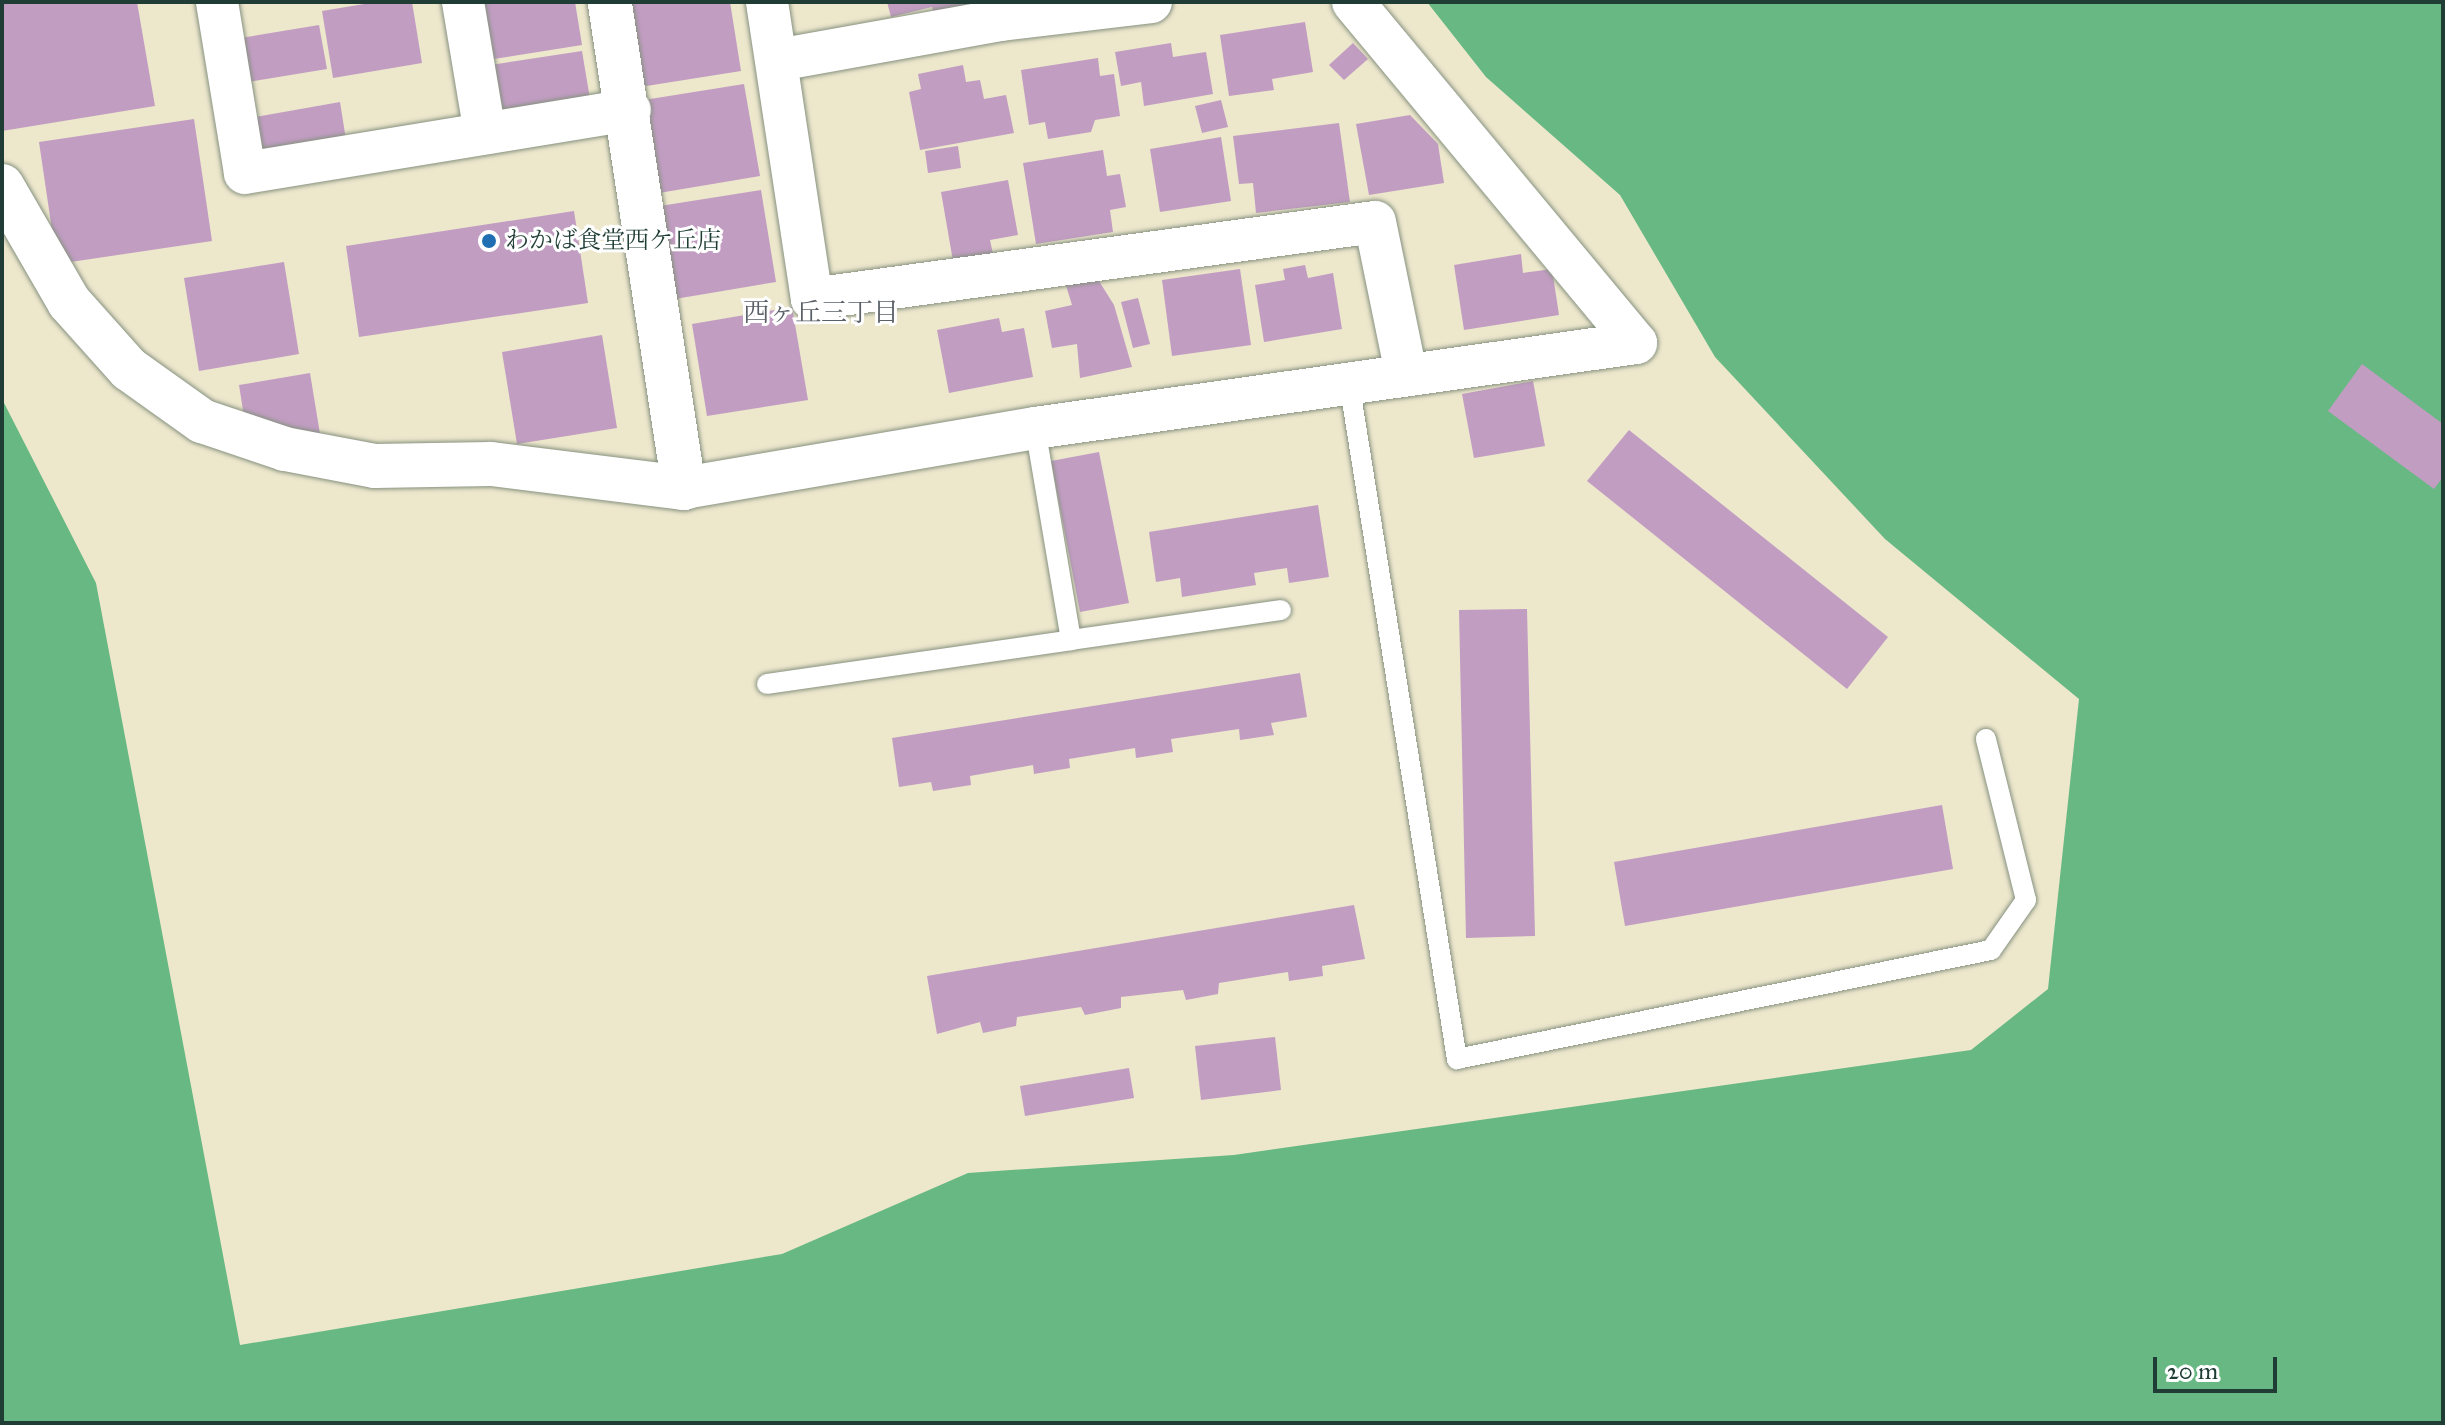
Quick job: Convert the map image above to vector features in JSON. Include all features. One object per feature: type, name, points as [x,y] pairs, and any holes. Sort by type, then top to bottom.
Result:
[{"type":"street","points":[[217,2],[245,173],[630,110]]},
{"type":"street","points":[[463,2],[485,133]]},
{"type":"street","points":[[610,2],[630,110],[684,488]]},
{"type":"street","points":[[767,2],[812,299],[1375,222],[1406,373]]},
{"type":"street","points":[[778,60],[999,11],[1151,2]]},
{"type":"street","points":[[2,186],[69,302],[129,369],[202,421],[285,449],[375,466],[491,464],[684,488],[1035,428],[1406,373],[1636,343],[1353,2]]},
{"type":"lane","points":[[1349,382],[1457,1059],[1991,950],[2026,900],[1986,739]]},
{"type":"lane","points":[[1035,428],[1071,640]]},
{"type":"lane","points":[[767,684],[1281,610]]},
{"type":"green space","points":[[1427,2],[2443,2],[2443,1423],[2,1423],[2,399],[96,583],[240,1345],[782,1254],[968,1173],[1234,1155],[1971,1050],[2048,989],[2079,699],[1885,539],[1715,357],[1620,195],[1486,77]]},
{"type":"building","points":[[2,2],[137,2],[155,106],[2,131]]},
{"type":"building","points":[[376,2],[412,2],[422,63],[333,78],[322,11]]},
{"type":"building","points":[[472,2],[575,2],[582,45],[481,61]]},
{"type":"building","points":[[626,2],[730,2],[741,71],[640,87]]},
{"type":"building","points":[[887,2],[966,2],[968,10],[935,18],[932,7],[891,17]]},
{"type":"building","points":[[1305,22],[1313,72],[1272,79],[1274,90],[1229,96],[1220,35]]},
{"type":"building","points":[[319,25],[327,69],[236,84],[229,40]]},
{"type":"building","points":[[1171,43],[1173,57],[1206,52],[1213,94],[1144,106],[1141,82],[1121,86],[1115,52]]},
{"type":"building","points":[[1353,43],[1368,59],[1344,80],[1329,65]]},
{"type":"building","points":[[582,51],[591,105],[493,120],[484,66]]},
{"type":"building","points":[[1098,58],[1100,76],[1114,74],[1120,116],[1095,120],[1091,132],[1048,139],[1045,122],[1029,125],[1021,70]]},
{"type":"building","points":[[963,65],[966,82],[980,80],[984,99],[1006,95],[1014,133],[920,150],[909,92],[921,89],[918,74]]},
{"type":"building","points":[[744,84],[760,176],[659,193],[644,100]]},
{"type":"building","points":[[1221,100],[1228,127],[1202,133],[1195,106]]},
{"type":"building","points":[[340,102],[347,146],[257,162],[250,118]]},
{"type":"building","points":[[1410,115],[1438,144],[1444,183],[1369,195],[1356,124]]},
{"type":"building","points":[[194,119],[212,241],[57,264],[39,142]]},
{"type":"building","points":[[1339,123],[1350,202],[1256,213],[1253,183],[1239,184],[1233,136]]},
{"type":"building","points":[[1221,137],[1231,201],[1160,212],[1150,149]]},
{"type":"building","points":[[958,146],[961,168],[928,173],[925,151]]},
{"type":"building","points":[[1103,150],[1107,176],[1120,174],[1126,207],[1110,210],[1113,232],[1036,244],[1023,163]]},
{"type":"building","points":[[1008,180],[1018,235],[990,240],[993,254],[953,261],[941,192]]},
{"type":"building","points":[[761,190],[776,282],[675,299],[660,206]]},
{"type":"building","points":[[574,211],[588,303],[359,337],[346,246]]},
{"type":"building","points":[[1521,254],[1523,273],[1552,269],[1559,315],[1464,330],[1454,265]]},
{"type":"building","points":[[284,262],[299,354],[199,371],[184,278]]},
{"type":"building","points":[[1305,265],[1308,278],[1333,273],[1342,329],[1264,342],[1255,285],[1285,280],[1283,269]]},
{"type":"building","points":[[1240,269],[1251,345],[1172,356],[1162,280]]},
{"type":"building","points":[[1094,273],[1114,305],[1132,367],[1080,378],[1077,344],[1052,348],[1045,311],[1072,305],[1064,279]]},
{"type":"building","points":[[1138,298],[1150,344],[1133,348],[1121,302]]},
{"type":"building","points":[[792,307],[808,400],[707,416],[692,324]]},
{"type":"building","points":[[999,318],[1002,332],[1024,328],[1033,377],[949,393],[937,330]]},
{"type":"building","points":[[602,335],[617,428],[517,444],[502,352]]},
{"type":"building","points":[[2362,364],[2443,424],[2443,477],[2434,489],[2328,411]]},
{"type":"building","points":[[310,373],[320,434],[246,429],[239,385]]},
{"type":"building","points":[[1533,381],[1545,446],[1474,458],[1462,394]]},
{"type":"building","points":[[1629,430],[1888,637],[1847,689],[1587,481]]},
{"type":"building","points":[[1099,452],[1129,603],[1080,612],[1051,461]]},
{"type":"building","points":[[1318,505],[1329,577],[1289,583],[1287,568],[1254,573],[1256,585],[1182,597],[1180,578],[1156,582],[1149,532]]},
{"type":"building","points":[[1527,609],[1535,936],[1466,938],[1459,610]]},
{"type":"building","points":[[1300,673],[1307,717],[1271,723],[1274,735],[1240,740],[1239,729],[1171,739],[1173,752],[1136,758],[1135,748],[1069,759],[1070,768],[1034,774],[1033,765],[970,776],[971,785],[933,791],[931,782],[899,787],[892,738]]},
{"type":"building","points":[[1942,805],[1953,869],[1625,926],[1614,862]]},
{"type":"building","points":[[1354,905],[1365,959],[1322,966],[1323,976],[1289,981],[1288,972],[1219,983],[1218,994],[1186,1000],[1183,990],[1121,997],[1121,1008],[1085,1015],[1081,1007],[1017,1017],[1016,1026],[983,1033],[980,1022],[937,1034],[927,976]]},
{"type":"building","points":[[1275,1037],[1281,1090],[1201,1100],[1195,1046]]},
{"type":"building","points":[[1129,1068],[1134,1098],[1025,1116],[1020,1086]]},
{"type":"place","name":"わかば食堂西ケ丘店","points":[[489,241]]},
{"type":"district","name":"西ヶ丘三丁目","points":[[821,313]]}]
